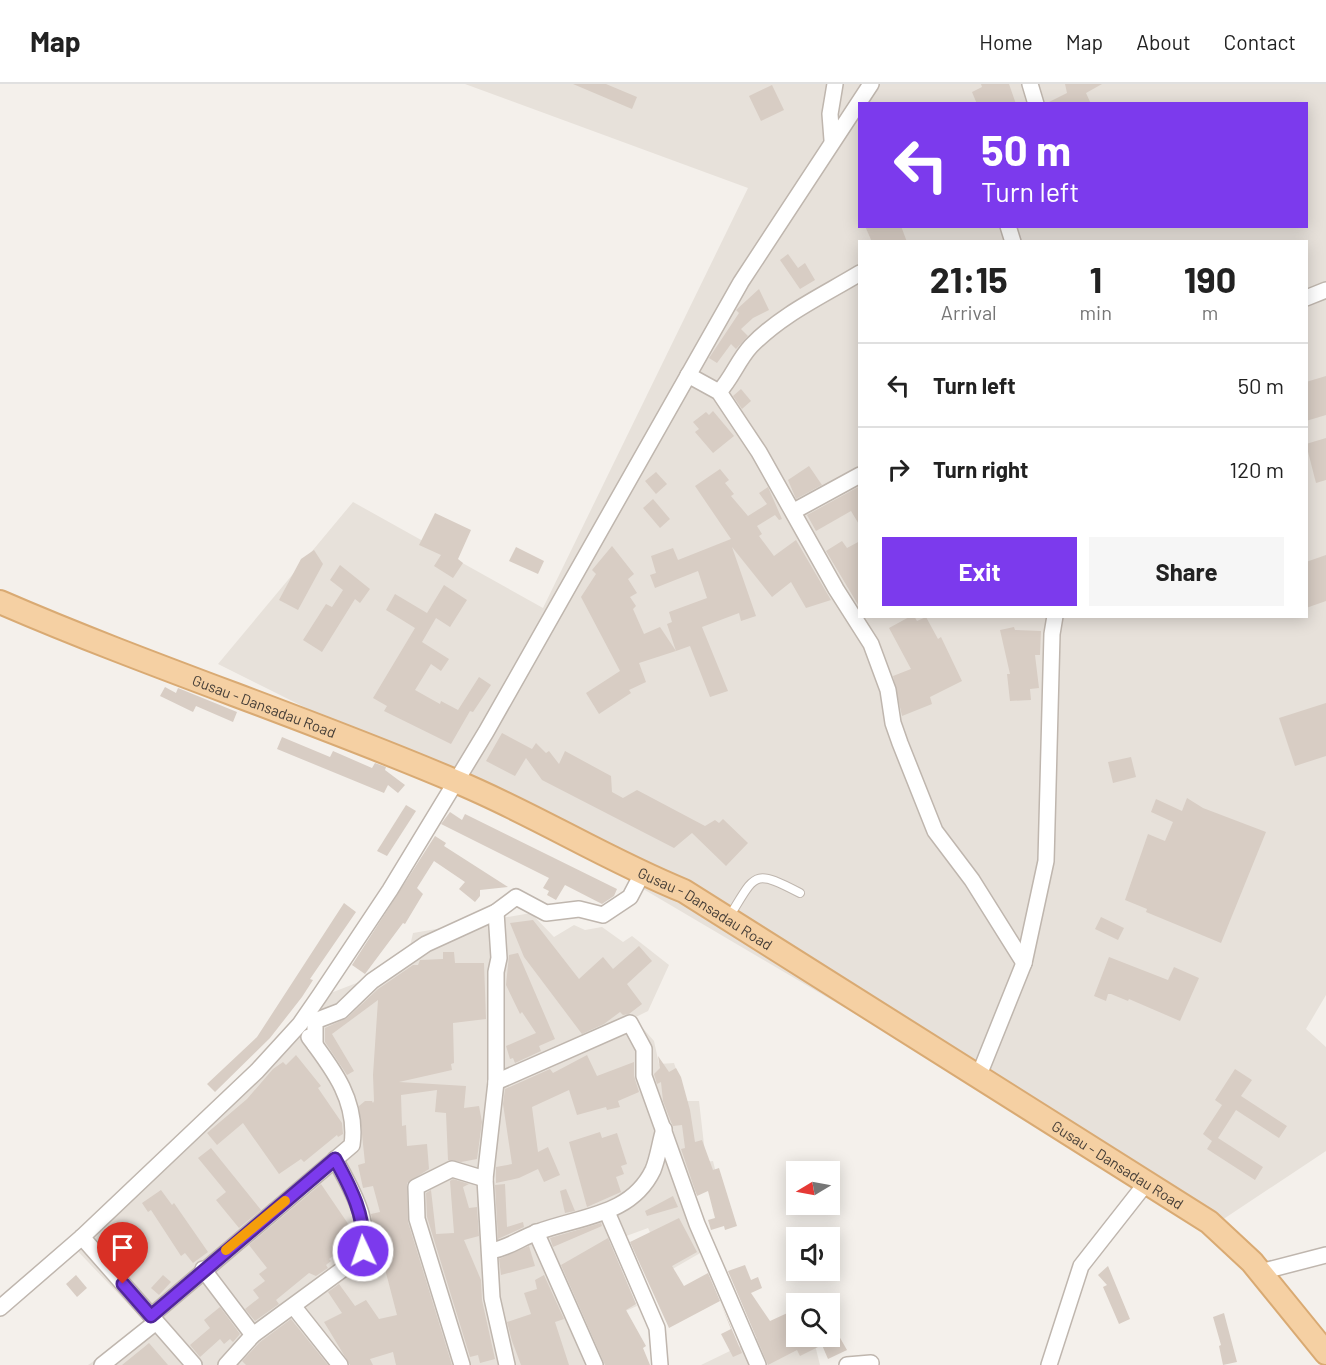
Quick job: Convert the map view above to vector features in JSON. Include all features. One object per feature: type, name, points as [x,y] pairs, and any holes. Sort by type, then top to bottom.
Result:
[{"type":"main road","name":"Gusau - Dansadau Road","points":[[0,602],[78,636],[457,781],[642,874],[684,891],[1209,1222],[1260,1272],[1326,1353]]},
{"type":"street","points":[[832,140],[830,114],[835,84]]},
{"type":"street","points":[[858,102],[871,84]]},
{"type":"street","points":[[1030,84],[1035,102]]},
{"type":"street","points":[[0,1308],[82,1237],[257,1071],[300,1024],[390,890],[457,781],[741,282],[858,103]]},
{"type":"street","points":[[719,392],[732,378],[741,358],[766,333],[820,294],[858,274]]},
{"type":"street","points":[[1308,297],[1326,290]]},
{"type":"street","points":[[688,375],[719,392],[794,511],[836,589],[871,644],[888,690],[893,723],[935,831],[972,880],[1024,963]]},
{"type":"street","points":[[794,511],[858,476]]},
{"type":"street","points":[[979,1075],[1024,963],[1046,861],[1052,634],[1055,618]]},
{"type":"street","points":[[315,1045],[315,1021],[341,1011],[372,981],[426,944],[496,912],[516,897],[546,913],[579,909],[603,915],[630,897],[642,874]]},
{"type":"street","points":[[496,912],[499,958],[496,972],[496,1082],[485,1179],[492,1298],[507,1365]]},
{"type":"street","points":[[496,1082],[630,1023],[644,1048],[644,1076],[697,1224],[758,1365]]},
{"type":"street","points":[[102,1365],[154,1319],[203,1269],[352,1145],[355,1123],[337,1075],[300,1024]]},
{"type":"street","points":[[491,1251],[511,1247],[536,1232],[607,1212],[631,1199],[654,1168],[664,1130]]},
{"type":"street","points":[[230,1364],[253,1335],[294,1307],[358,1258],[363,1251],[365,1232],[352,1190],[335,1159]]},
{"type":"street","points":[[462,1365],[420,1230],[416,1187],[452,1169],[485,1179]]},
{"type":"street","points":[[1049,1365],[1081,1266],[1147,1182]]},
{"type":"street","points":[[607,1212],[657,1328],[660,1365]]},
{"type":"street","points":[[536,1232],[595,1365]]},
{"type":"street","points":[[82,1237],[194,1365]]},
{"type":"street","points":[[1260,1272],[1326,1255]]},
{"type":"street","points":[[203,1269],[253,1335]]},
{"type":"street","points":[[294,1307],[340,1365]]},
{"type":"street","points":[[847,1365],[871,1363]]},
{"type":"lane","points":[[728,918],[751,883],[758,877],[768,876],[800,893]]},
{"type":"shaded area","points":[[465,84],[1326,84],[1326,995],[1306,1029],[1326,1047],[1326,1151],[1210,1228],[1013,1107],[501,805],[218,664],[353,502],[543,608],[748,188]]},
{"type":"shaded area","points":[[531,913],[554,937],[574,925],[585,930],[602,927],[623,942],[632,936],[669,965],[648,1011],[634,1018],[654,1041],[659,1064],[674,1063],[687,1101],[699,1101],[706,1162],[713,1161],[719,1185],[683,1196],[702,1252],[669,1271],[648,1228],[610,1242],[637,1306],[612,1317],[633,1365],[88,1365],[148,1325],[70,1243],[328,994],[406,964],[413,933]]},
{"type":"shaded area","points":[[786,1324],[786,1347],[816,1347],[820,1365],[701,1365]]},
{"type":"building","points":[[573,84],[606,84],[637,97],[632,109]]},
{"type":"building","points":[[981,84],[1009,84],[1015,102],[976,102],[972,92],[982,87]]},
{"type":"building","points":[[1065,84],[1102,84],[1086,93],[1090,102],[1049,102],[1067,93]]},
{"type":"building","points":[[772,85],[784,110],[761,121],[749,96]]},
{"type":"building","points":[[866,228],[902,228],[906,240],[871,240]]},
{"type":"building","points":[[788,254],[798,268],[805,263],[815,280],[800,289],[780,260]]},
{"type":"building","points":[[759,289],[769,310],[753,318],[741,329],[748,336],[736,349],[731,344],[717,363],[709,358],[739,313],[736,310]]},
{"type":"building","points":[[1326,376],[1326,415],[1308,420],[1308,381]]},
{"type":"building","points":[[741,389],[751,401],[742,409],[733,396]]},
{"type":"building","points":[[713,411],[734,436],[713,453],[695,432],[699,429],[693,422],[706,412],[709,415]]},
{"type":"building","points":[[1326,438],[1326,480],[1316,483],[1308,443]]},
{"type":"building","points":[[809,466],[822,485],[796,499],[788,480]]},
{"type":"building","points":[[720,469],[729,480],[725,483],[734,494],[731,496],[748,516],[767,504],[759,493],[768,487],[782,519],[779,520],[775,515],[757,526],[762,534],[759,536],[774,556],[796,540],[831,600],[806,608],[791,582],[772,597],[732,547],[756,616],[741,621],[739,613],[702,627],[728,691],[710,697],[690,646],[676,651],[667,624],[672,622],[669,612],[707,598],[698,571],[655,588],[650,575],[656,573],[651,556],[673,548],[678,560],[731,539],[695,486]]},
{"type":"building","points":[[656,472],[667,484],[656,494],[645,481]]},
{"type":"building","points":[[858,487],[858,523],[851,511],[816,531],[807,515]]},
{"type":"building","points":[[653,499],[670,519],[660,528],[643,508]]},
{"type":"building","points":[[435,513],[471,530],[458,559],[463,563],[453,578],[434,566],[441,555],[419,545]]},
{"type":"building","points":[[842,541],[847,548],[858,542],[858,605],[826,551]]},
{"type":"building","points":[[612,546],[634,574],[628,579],[637,593],[630,597],[636,606],[633,609],[644,634],[660,627],[676,651],[639,663],[646,682],[629,690],[631,693],[599,714],[586,693],[620,671],[581,597],[596,574],[592,570]]},
{"type":"building","points":[[516,547],[544,561],[538,574],[509,561]]},
{"type":"building","points":[[314,550],[323,564],[298,610],[279,600],[301,559]]},
{"type":"building","points":[[1326,555],[1326,601],[1308,607],[1308,561]]},
{"type":"building","points":[[340,565],[370,589],[360,603],[355,599],[322,652],[303,640],[326,604],[332,607],[343,590],[330,580]]},
{"type":"building","points":[[444,585],[467,600],[450,627],[436,618],[422,642],[449,659],[441,671],[431,664],[415,690],[440,704],[441,701],[458,710],[479,677],[491,685],[473,712],[470,711],[451,744],[384,711],[387,706],[373,698],[415,628],[386,610],[395,594],[427,613]]},
{"type":"building","points":[[907,618],[915,618],[917,621],[927,618],[938,639],[941,637],[962,681],[930,697],[932,704],[902,716],[893,676],[911,669],[889,628]]},
{"type":"building","points":[[1014,627],[1015,630],[1041,631],[1040,655],[1035,655],[1039,688],[1030,689],[1031,700],[1010,701],[1007,674],[1010,674],[1000,630]]},
{"type":"building","points":[[165,687],[176,693],[178,688],[237,712],[233,722],[196,706],[193,712],[160,696]]},
{"type":"building","points":[[1326,703],[1326,756],[1295,766],[1279,718]]},
{"type":"building","points":[[502,733],[532,749],[536,743],[546,753],[549,751],[559,764],[565,751],[611,776],[612,792],[623,798],[637,790],[705,826],[715,820],[719,823],[723,819],[748,843],[726,866],[692,833],[674,848],[542,780],[526,758],[515,776],[486,761]]},
{"type":"building","points":[[282,737],[330,757],[333,751],[372,768],[375,763],[386,767],[385,770],[405,785],[398,793],[388,785],[384,793],[277,749]]},
{"type":"building","points":[[1131,757],[1136,777],[1113,783],[1108,762]]},
{"type":"building","points":[[1187,798],[1203,808],[1266,832],[1221,943],[1146,912],[1147,909],[1125,900],[1148,834],[1165,841],[1173,822],[1151,812],[1156,799],[1182,811]]},
{"type":"building","points":[[406,805],[416,811],[387,856],[377,851]]},
{"type":"building","points":[[450,812],[462,820],[465,814],[617,889],[614,896],[602,904],[565,885],[556,900],[547,895],[549,891],[543,888],[549,878],[441,824]]},
{"type":"building","points":[[435,836],[446,843],[444,846],[508,887],[480,890],[480,896],[475,902],[459,889],[465,882],[434,861],[417,888],[423,894],[405,924],[403,923],[365,974],[352,965]]},
{"type":"building","points":[[344,903],[356,912],[310,979],[313,980],[302,997],[270,1038],[215,1092],[207,1084],[257,1037]]},
{"type":"building","points":[[1101,917],[1124,928],[1118,940],[1095,929]]},
{"type":"building","points":[[533,920],[579,979],[603,957],[613,969],[639,946],[652,961],[627,984],[642,1004],[629,1014],[623,1015],[620,1012],[604,1024],[582,1034],[524,957],[510,923]]},
{"type":"building","points":[[443,952],[454,952],[455,963],[484,963],[486,1019],[453,1023],[454,1063],[451,1064],[452,1070],[399,1082],[466,1086],[464,1108],[479,1106],[482,1122],[477,1159],[461,1162],[448,1160],[446,1113],[435,1112],[437,1090],[401,1095],[402,1126],[406,1125],[407,1146],[427,1144],[429,1169],[407,1183],[408,1222],[452,1365],[396,1365],[393,1352],[370,1359],[373,1365],[350,1365],[324,1322],[342,1313],[328,1292],[339,1284],[355,1306],[366,1300],[379,1319],[397,1315],[379,1246],[386,1245],[381,1225],[373,1227],[371,1214],[380,1212],[373,1186],[363,1188],[358,1165],[365,1163],[359,1106],[365,1101],[373,1103],[374,1101],[373,1075],[378,1000],[332,1034],[354,1071],[347,1075],[325,1042],[325,1028],[347,1018],[378,989],[413,965],[418,965],[420,960],[443,959]]},
{"type":"building","points":[[518,953],[555,1039],[539,1046],[541,1051],[515,1063],[513,1058],[510,1059],[506,1046],[536,1033],[522,1012],[520,1014],[506,985],[509,955]]},
{"type":"building","points":[[1109,957],[1168,980],[1174,967],[1199,978],[1180,1021],[1129,999],[1128,1001],[1108,994],[1106,1001],[1094,996]]},
{"type":"building","points":[[296,1055],[321,1086],[318,1088],[342,1123],[343,1134],[338,1137],[337,1135],[304,1162],[301,1159],[279,1174],[243,1123],[217,1145],[207,1133],[247,1099],[273,1069],[283,1062],[286,1065]]},
{"type":"building","points":[[587,1055],[597,1076],[634,1062],[634,1076],[639,1092],[618,1101],[620,1107],[607,1110],[606,1107],[577,1115],[569,1090],[532,1107],[538,1152],[548,1147],[560,1175],[544,1182],[538,1169],[519,1178],[496,1183],[496,1167],[512,1164],[503,1104],[505,1089],[550,1069],[553,1073]]},
{"type":"building","points":[[658,1056],[669,1072],[676,1068],[681,1077],[690,1110],[695,1142],[702,1140],[713,1170],[719,1168],[737,1226],[725,1230],[724,1226],[711,1230],[708,1220],[715,1218],[708,1191],[697,1196],[681,1149],[685,1148],[682,1125],[673,1126],[663,1101],[661,1082],[657,1084],[654,1074],[660,1068]]},
{"type":"building","points":[[1235,1069],[1252,1080],[1241,1096],[1287,1126],[1279,1138],[1236,1110],[1218,1138],[1263,1167],[1255,1180],[1207,1149],[1212,1141],[1203,1134],[1222,1105],[1215,1100]]},
{"type":"building","points":[[600,1132],[602,1138],[617,1133],[627,1164],[621,1166],[624,1174],[616,1177],[621,1192],[587,1207],[569,1142]]},
{"type":"building","points":[[211,1148],[261,1210],[239,1228],[216,1200],[226,1192],[198,1158]]},
{"type":"building","points":[[453,1179],[469,1184],[463,1187],[469,1208],[477,1207],[479,1236],[464,1240],[481,1280],[482,1300],[495,1359],[480,1363],[478,1355],[470,1357],[427,1217],[426,1193],[431,1190],[436,1234],[454,1233],[450,1181]]},
{"type":"building","points":[[321,1184],[355,1234],[354,1241],[329,1259],[331,1261],[326,1265],[328,1268],[316,1276],[309,1273],[276,1300],[279,1304],[255,1321],[245,1309],[259,1298],[253,1290],[265,1281],[259,1274],[267,1268],[249,1245]]},
{"type":"building","points":[[505,1184],[507,1227],[523,1222],[524,1227],[498,1239],[495,1185]]},
{"type":"building","points":[[566,1189],[575,1211],[565,1213],[560,1191]]},
{"type":"building","points":[[161,1190],[172,1205],[174,1203],[208,1252],[193,1263],[185,1253],[181,1256],[151,1210],[148,1212],[142,1203]]},
{"type":"building","points":[[673,1196],[678,1207],[647,1216],[645,1211]]},
{"type":"building","points":[[679,1218],[697,1252],[672,1266],[684,1286],[708,1273],[720,1301],[669,1328],[630,1242]]},
{"type":"building","points":[[601,1223],[602,1226],[553,1247],[550,1238]]},
{"type":"building","points":[[608,1238],[636,1304],[626,1310],[646,1346],[643,1348],[650,1365],[605,1365],[561,1265]]},
{"type":"building","points":[[529,1246],[535,1266],[501,1275],[499,1259]]},
{"type":"building","points":[[745,1265],[751,1280],[758,1277],[762,1288],[751,1293],[770,1321],[786,1314],[786,1347],[818,1347],[800,1356],[797,1350],[768,1365],[728,1271]]},
{"type":"building","points":[[1108,1266],[1130,1319],[1119,1324],[1103,1287],[1107,1285],[1098,1275]]},
{"type":"building","points":[[76,1275],[87,1288],[77,1297],[66,1284]]},
{"type":"building","points":[[163,1275],[171,1282],[159,1295],[151,1288]]},
{"type":"building","points":[[544,1275],[564,1319],[555,1322],[569,1365],[521,1365],[512,1341],[507,1322],[531,1314],[524,1293],[537,1289],[535,1280]]},
{"type":"building","points":[[721,1304],[742,1353],[733,1357],[721,1334],[731,1329]]},
{"type":"building","points":[[220,1307],[240,1334],[233,1342],[230,1339],[224,1344],[220,1339],[200,1357],[190,1345],[210,1328],[204,1320]]},
{"type":"building","points":[[1224,1313],[1237,1362],[1223,1365],[1219,1346],[1221,1345],[1213,1317]]},
{"type":"building","points":[[291,1319],[328,1365],[246,1365],[242,1361],[260,1342]]},
{"type":"building","points":[[840,1338],[847,1350],[828,1359],[823,1347],[840,1347]]},
{"type":"building","points":[[149,1343],[168,1365],[122,1365],[143,1348]]},
{"type":"slow traffic","points":[[226,1250],[285,1201]]},
{"type":"route","points":[[123,1284],[151,1316],[203,1269],[335,1159],[352,1190],[365,1232],[363,1251]]}]
